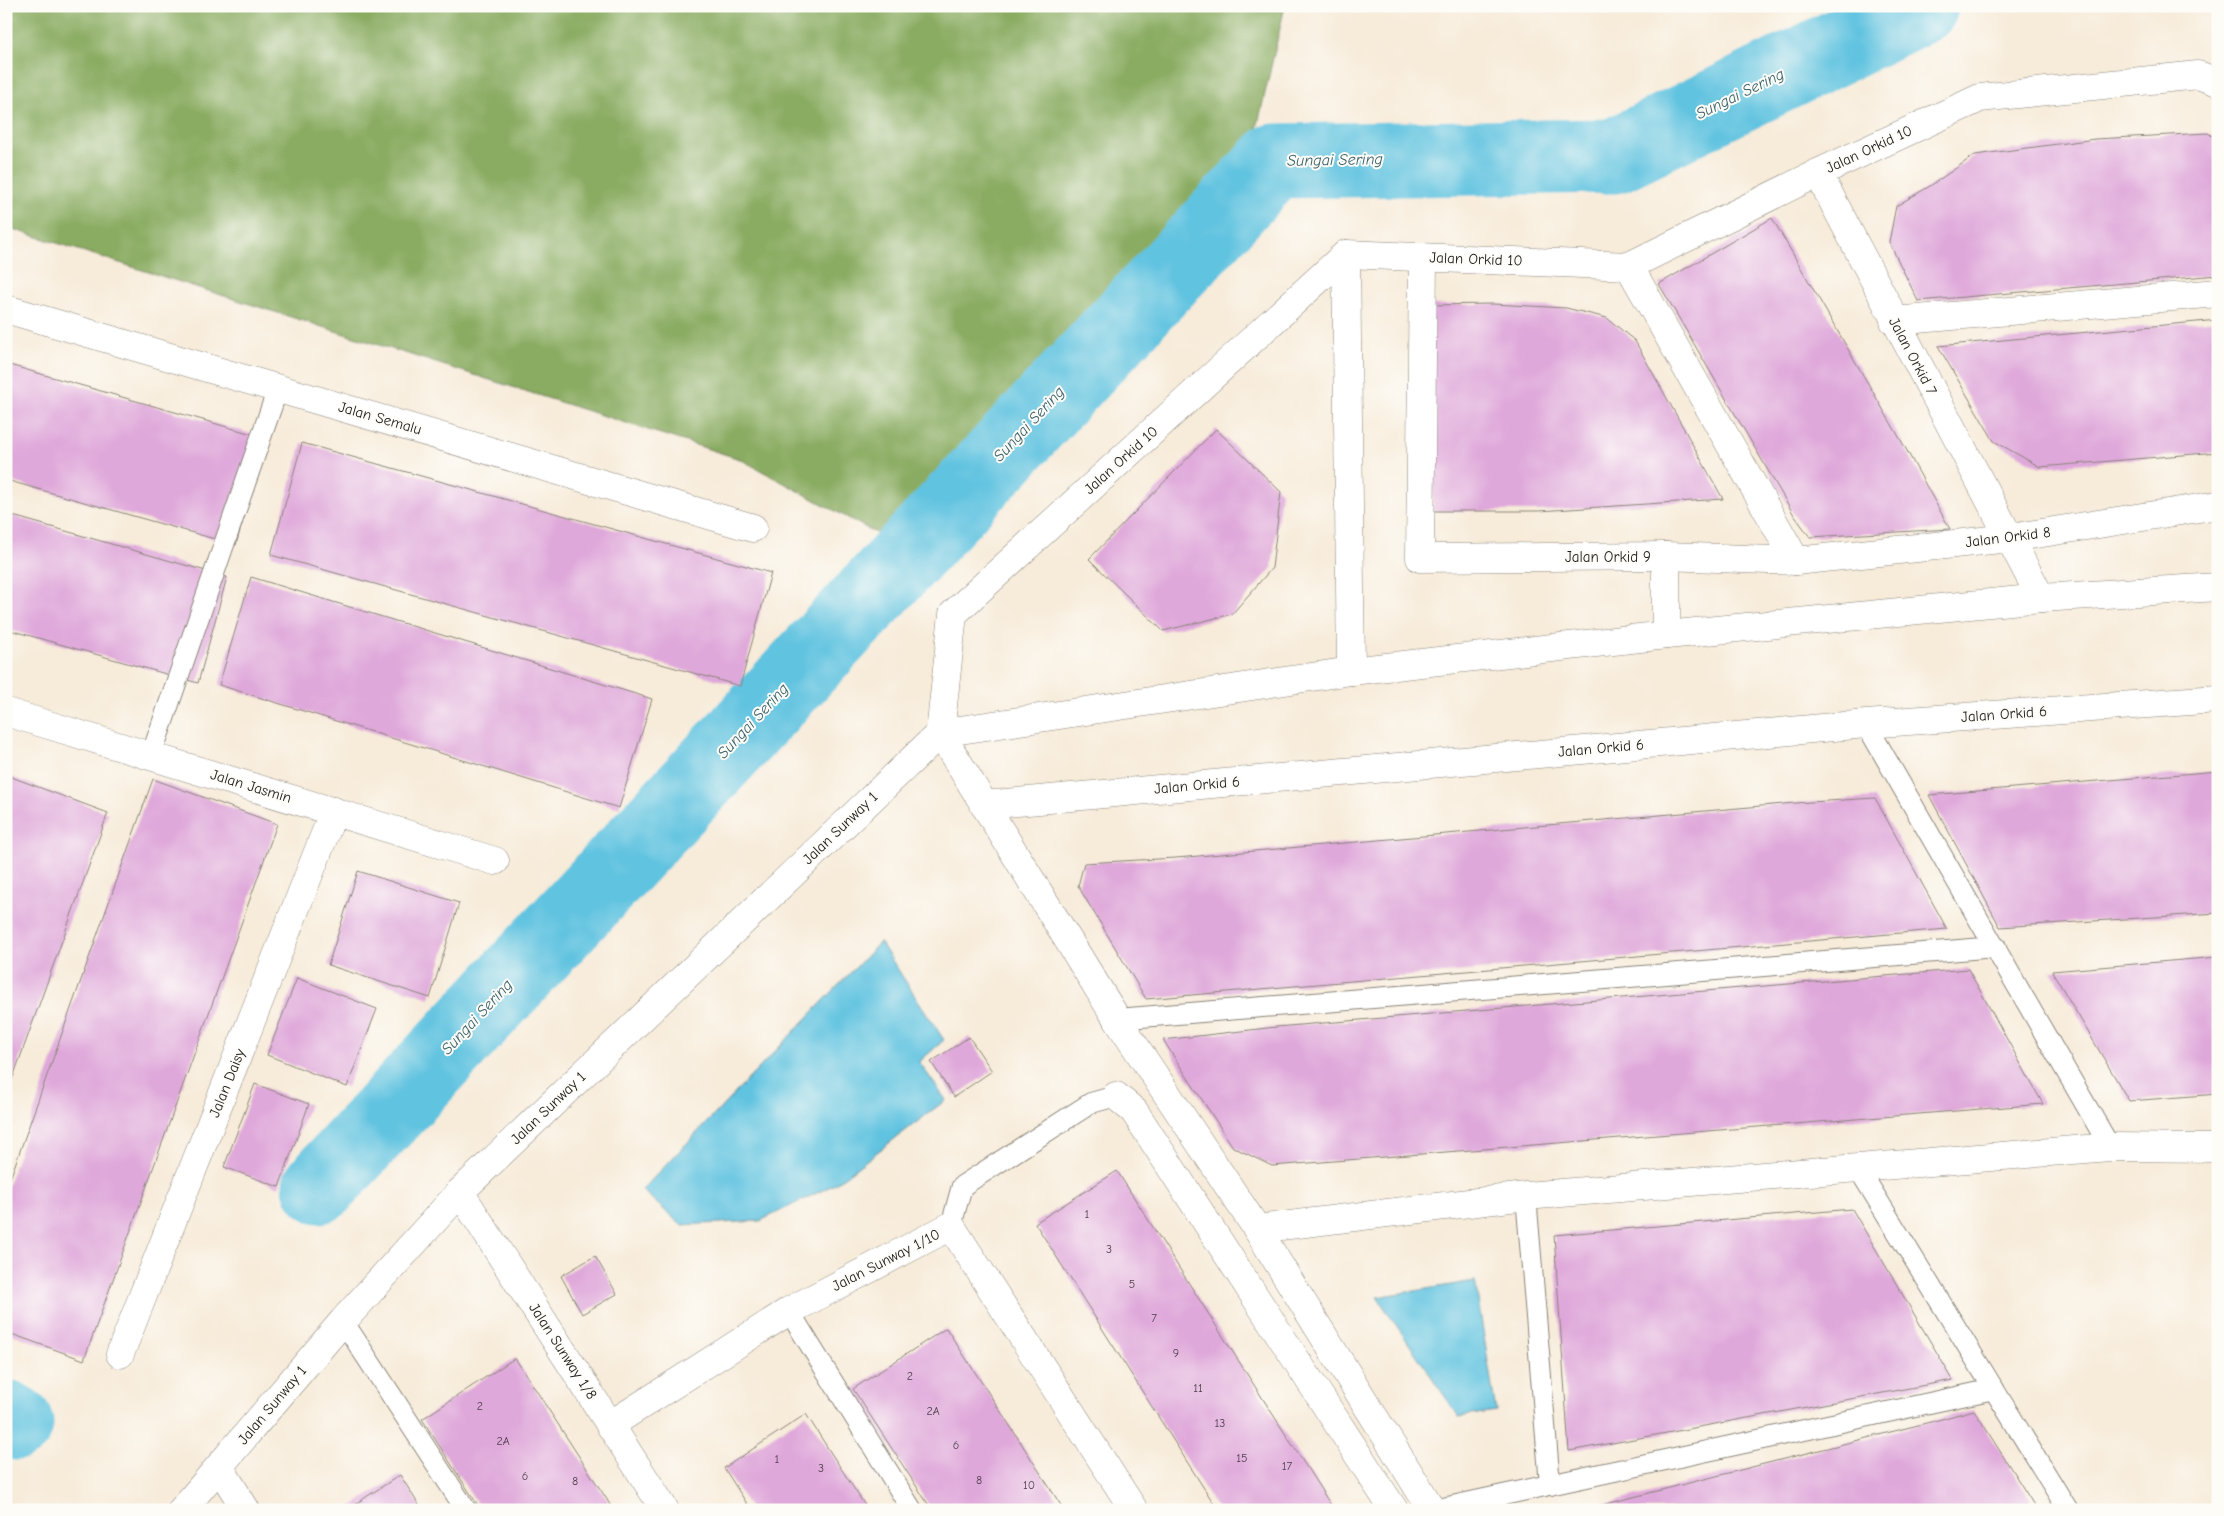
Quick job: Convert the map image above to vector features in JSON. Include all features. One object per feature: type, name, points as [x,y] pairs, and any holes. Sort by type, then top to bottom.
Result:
[{"type":"street","name":"Jalan Orkid 10","points":[[940,732],[953,614],[1346,254],[1629,266],[1818,173],[1980,98],[2198,74],[2218,82]]},
{"type":"street","name":"Jalan Orkid 7","points":[[1818,173],[2041,598]]},
{"type":"street","points":[[1346,254],[1351,672]]},
{"type":"street","name":"Jalan Orkid 9","points":[[1423,257],[1420,558],[1666,556],[1796,560]]},
{"type":"street","points":[[1629,266],[1796,560]]},
{"type":"street","points":[[1894,321],[2218,293]]},
{"type":"street","name":"Jalan Semalu","points":[[6,309],[753,528]]},
{"type":"street","name":"Jalan Orkid 8","points":[[1796,560],[2010,538],[2218,505]]},
{"type":"street","points":[[1666,556],[1666,636]]},
{"type":"street","points":[[1433,1510],[1257,1228],[1117,1019],[940,732],[1351,672],[1666,636],[2041,598],[2218,587]]},
{"type":"street","name":"Jalan Orkid 6","points":[[984,805],[1866,724],[2218,699]]},
{"type":"street","name":"Jalan Jasmin","points":[[6,712],[495,861]]},
{"type":"street","name":"Jalan Sunway 1","points":[[182,1510],[220,1468],[343,1321],[460,1192],[940,732]]},
{"type":"street","name":"Jalan Daisy","points":[[120,1354],[334,811]]},
{"type":"street","points":[[1116,1096],[1134,1111],[1394,1510]]},
{"type":"street","points":[[1257,1228],[1526,1196],[2110,1147],[2218,1148]]},
{"type":"street","name":"Jalan Sunway 1/8","points":[[460,1192],[665,1510]]},
{"type":"street","name":"Jalan Sunway 1/10","points":[[610,1425],[789,1311],[951,1226],[1134,1510]]},
{"type":"street","points":[[220,1468],[246,1510]]},
{"type":"lane","points":[[151,756],[278,388]]},
{"type":"lane","points":[[1866,724],[2110,1147]]},
{"type":"lane","points":[[1117,1019],[1996,947]]},
{"type":"lane","points":[[951,1226],[962,1186],[1092,1103],[1116,1096]]},
{"type":"lane","points":[[1858,1168],[2068,1510]]},
{"type":"lane","points":[[1526,1196],[1550,1485]]},
{"type":"lane","points":[[789,1311],[912,1510]]},
{"type":"lane","points":[[343,1321],[466,1510]]},
{"type":"lane","points":[[1433,1510],[1994,1389]]},
{"type":"green space","points":[[6,6],[1285,6],[1252,150],[894,543],[740,459],[6,227]]},
{"type":"water","points":[[880,942],[944,1040],[919,1062],[946,1100],[835,1184],[760,1221],[681,1225],[642,1190]]},
{"type":"water","points":[[1475,1281],[1496,1411],[1459,1417],[1377,1297]]},
{"type":"building","points":[[2208,133],[2218,140],[2218,275],[1918,301],[1889,242],[1896,206],[1930,186],[1975,155],[2095,139]]},
{"type":"building","points":[[1772,218],[1906,449],[1950,529],[1810,537],[1794,515],[1659,284]]},
{"type":"building","points":[[1493,304],[1566,308],[1607,318],[1635,341],[1723,499],[1539,511],[1433,511],[1430,305]]},
{"type":"building","points":[[2218,320],[2218,452],[2040,467],[1994,441],[1938,346]]},
{"type":"building","points":[[6,364],[266,438],[236,545],[6,480]]},
{"type":"building","points":[[1216,429],[1281,492],[1272,568],[1232,614],[1163,631],[1089,559]]},
{"type":"building","points":[[302,443],[771,573],[740,686],[271,555]]},
{"type":"building","points":[[6,514],[227,577],[198,683],[6,629]]},
{"type":"building","points":[[251,577],[652,699],[619,808],[219,685]]},
{"type":"building","points":[[2218,771],[2218,913],[2000,927],[1929,795]]},
{"type":"building","points":[[6,775],[108,813],[7,1094],[6,1094]]},
{"type":"building","points":[[153,779],[277,824],[84,1360],[6,1332],[6,1190]]},
{"type":"building","points":[[1875,798],[1947,929],[1146,999],[1078,886],[1084,863],[1176,858],[1795,803]]},
{"type":"building","points":[[358,871],[459,903],[430,998],[328,965]]},
{"type":"building","points":[[2218,957],[2218,1094],[2129,1101],[2052,971]]},
{"type":"building","points":[[1968,969],[2043,1104],[1272,1166],[1233,1147],[1163,1040],[1276,1027]]},
{"type":"building","points":[[297,978],[377,1009],[347,1087],[267,1055]]},
{"type":"building","points":[[969,1037],[992,1071],[954,1097],[931,1062]]},
{"type":"building","points":[[255,1084],[309,1104],[279,1187],[224,1167]]},
{"type":"building","points":[[1117,1171],[1334,1510],[1218,1510],[1168,1432],[1035,1223]]},
{"type":"building","points":[[1852,1209],[1953,1380],[1569,1451],[1554,1235]]},
{"type":"building","points":[[595,1256],[617,1294],[582,1314],[561,1276]]},
{"type":"building","points":[[946,1328],[1064,1510],[932,1510],[853,1389]]},
{"type":"building","points":[[515,1358],[613,1510],[481,1510],[422,1419]]},
{"type":"building","points":[[1974,1410],[2037,1510],[1582,1510],[1938,1420]]},
{"type":"building","points":[[806,1414],[868,1510],[751,1510],[724,1468]]},
{"type":"building","points":[[400,1475],[422,1510],[346,1510]]},
{"type":"waterway","name":"Sungai Sering","points":[[320,1186],[1275,161],[1614,156],[1921,6]]},
{"type":"waterway","points":[[6,1417],[16,1423]]}]
